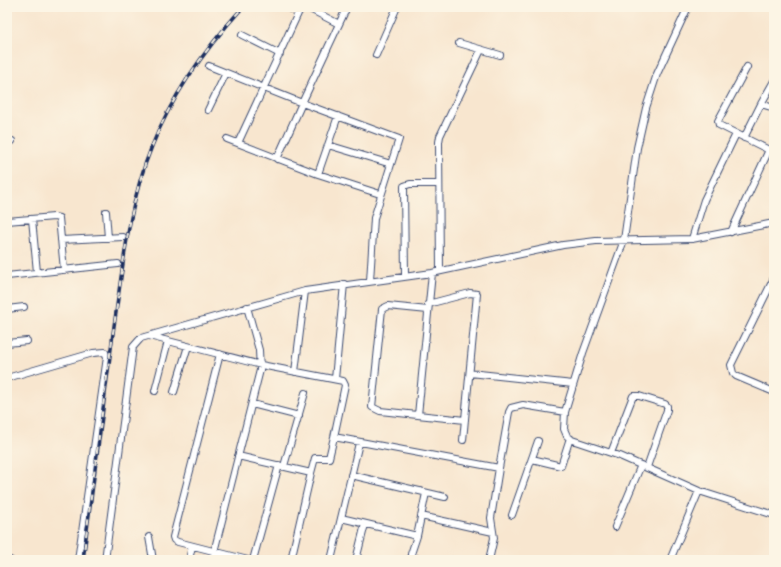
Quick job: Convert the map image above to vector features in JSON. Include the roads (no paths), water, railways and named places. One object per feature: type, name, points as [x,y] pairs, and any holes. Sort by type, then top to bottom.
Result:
[{"type":"street","points":[[238,143],[300,10],[287,7]]},
{"type":"street","points":[[306,7],[340,24]]},
{"type":"street","points":[[277,159],[347,7]]},
{"type":"street","points":[[376,55],[397,7]]},
{"type":"street","points":[[688,7],[657,74],[646,108],[637,148],[624,240],[573,384],[565,412],[564,429],[570,438],[644,466],[699,491],[774,514]]},
{"type":"street","points":[[242,35],[280,54]]},
{"type":"street","points":[[459,43],[500,55]]},
{"type":"street","points":[[440,271],[438,184],[438,150],[440,136],[481,50]]},
{"type":"street","points":[[210,66],[302,103],[399,139],[398,146],[380,194],[373,227],[370,281]]},
{"type":"street","points":[[731,232],[768,152],[767,149],[719,125],[718,121],[747,67]]},
{"type":"street","points":[[208,110],[226,73]]},
{"type":"street","points":[[744,138],[774,81]]},
{"type":"street","points":[[761,104],[774,108]]},
{"type":"street","points":[[318,174],[338,116]]},
{"type":"street","points":[[692,239],[704,200],[736,134]]},
{"type":"street","points":[[227,139],[318,174],[380,194]]},
{"type":"street","points":[[328,145],[391,164]]},
{"type":"street","points":[[405,276],[404,186],[410,184],[438,184]]},
{"type":"street","points":[[106,212],[108,238]]},
{"type":"street","points":[[7,221],[54,217],[59,218],[64,270]]},
{"type":"street","points":[[32,219],[37,272]]},
{"type":"street","points":[[105,560],[133,347],[141,338],[247,306],[305,291],[344,284],[432,273],[563,245],[596,241],[663,241],[692,239],[774,224]]},
{"type":"street","points":[[61,240],[124,237]]},
{"type":"street","points":[[7,276],[118,264]]},
{"type":"street","points":[[418,415],[432,273]]},
{"type":"street","points":[[774,278],[731,365],[733,373],[736,376],[774,392]]},
{"type":"street","points":[[335,379],[344,284]]},
{"type":"street","points":[[295,372],[305,291]]},
{"type":"street","points":[[463,440],[470,372],[477,294],[470,293],[428,307],[388,306],[382,309],[372,407],[375,410],[465,420]]},
{"type":"street","points":[[212,560],[261,365],[259,350],[247,306]]},
{"type":"street","points":[[7,309],[24,307]]},
{"type":"street","points":[[148,336],[261,365],[344,381],[345,385],[334,438],[328,458],[316,458],[291,560]]},
{"type":"street","points":[[7,343],[27,341]]},
{"type":"street","points":[[155,391],[168,341]]},
{"type":"street","points":[[174,392],[188,346]]},
{"type":"street","points":[[7,378],[93,353],[106,352],[107,357],[78,560]]},
{"type":"street","points":[[220,354],[173,537],[174,540],[192,546],[248,560]]},
{"type":"street","points":[[470,372],[573,384]]},
{"type":"street","points":[[253,560],[305,393]]},
{"type":"street","points":[[611,453],[633,396],[639,396],[667,406],[644,466],[614,527]]},
{"type":"street","points":[[252,404],[299,416]]},
{"type":"street","points":[[489,560],[493,543],[491,518],[509,412],[511,408],[522,405],[565,412]]},
{"type":"street","points":[[334,438],[499,468]]},
{"type":"street","points":[[532,459],[561,466],[570,438]]},
{"type":"street","points":[[512,515],[538,441]]},
{"type":"street","points":[[331,560],[359,443]]},
{"type":"street","points":[[238,456],[312,473]]},
{"type":"street","points":[[351,475],[445,497]]},
{"type":"street","points":[[670,560],[699,491]]},
{"type":"street","points":[[423,560],[412,557],[426,493]]},
{"type":"street","points":[[421,516],[493,532]]},
{"type":"street","points":[[341,518],[417,536]]},
{"type":"street","points":[[356,560],[365,524]]},
{"type":"street","points":[[149,537],[153,560]]},
{"type":"street","points":[[189,560],[192,546]]},
{"type":"railway","points":[[83,560],[120,280],[132,212],[144,167],[160,127],[180,90],[203,56],[243,7]]}]
